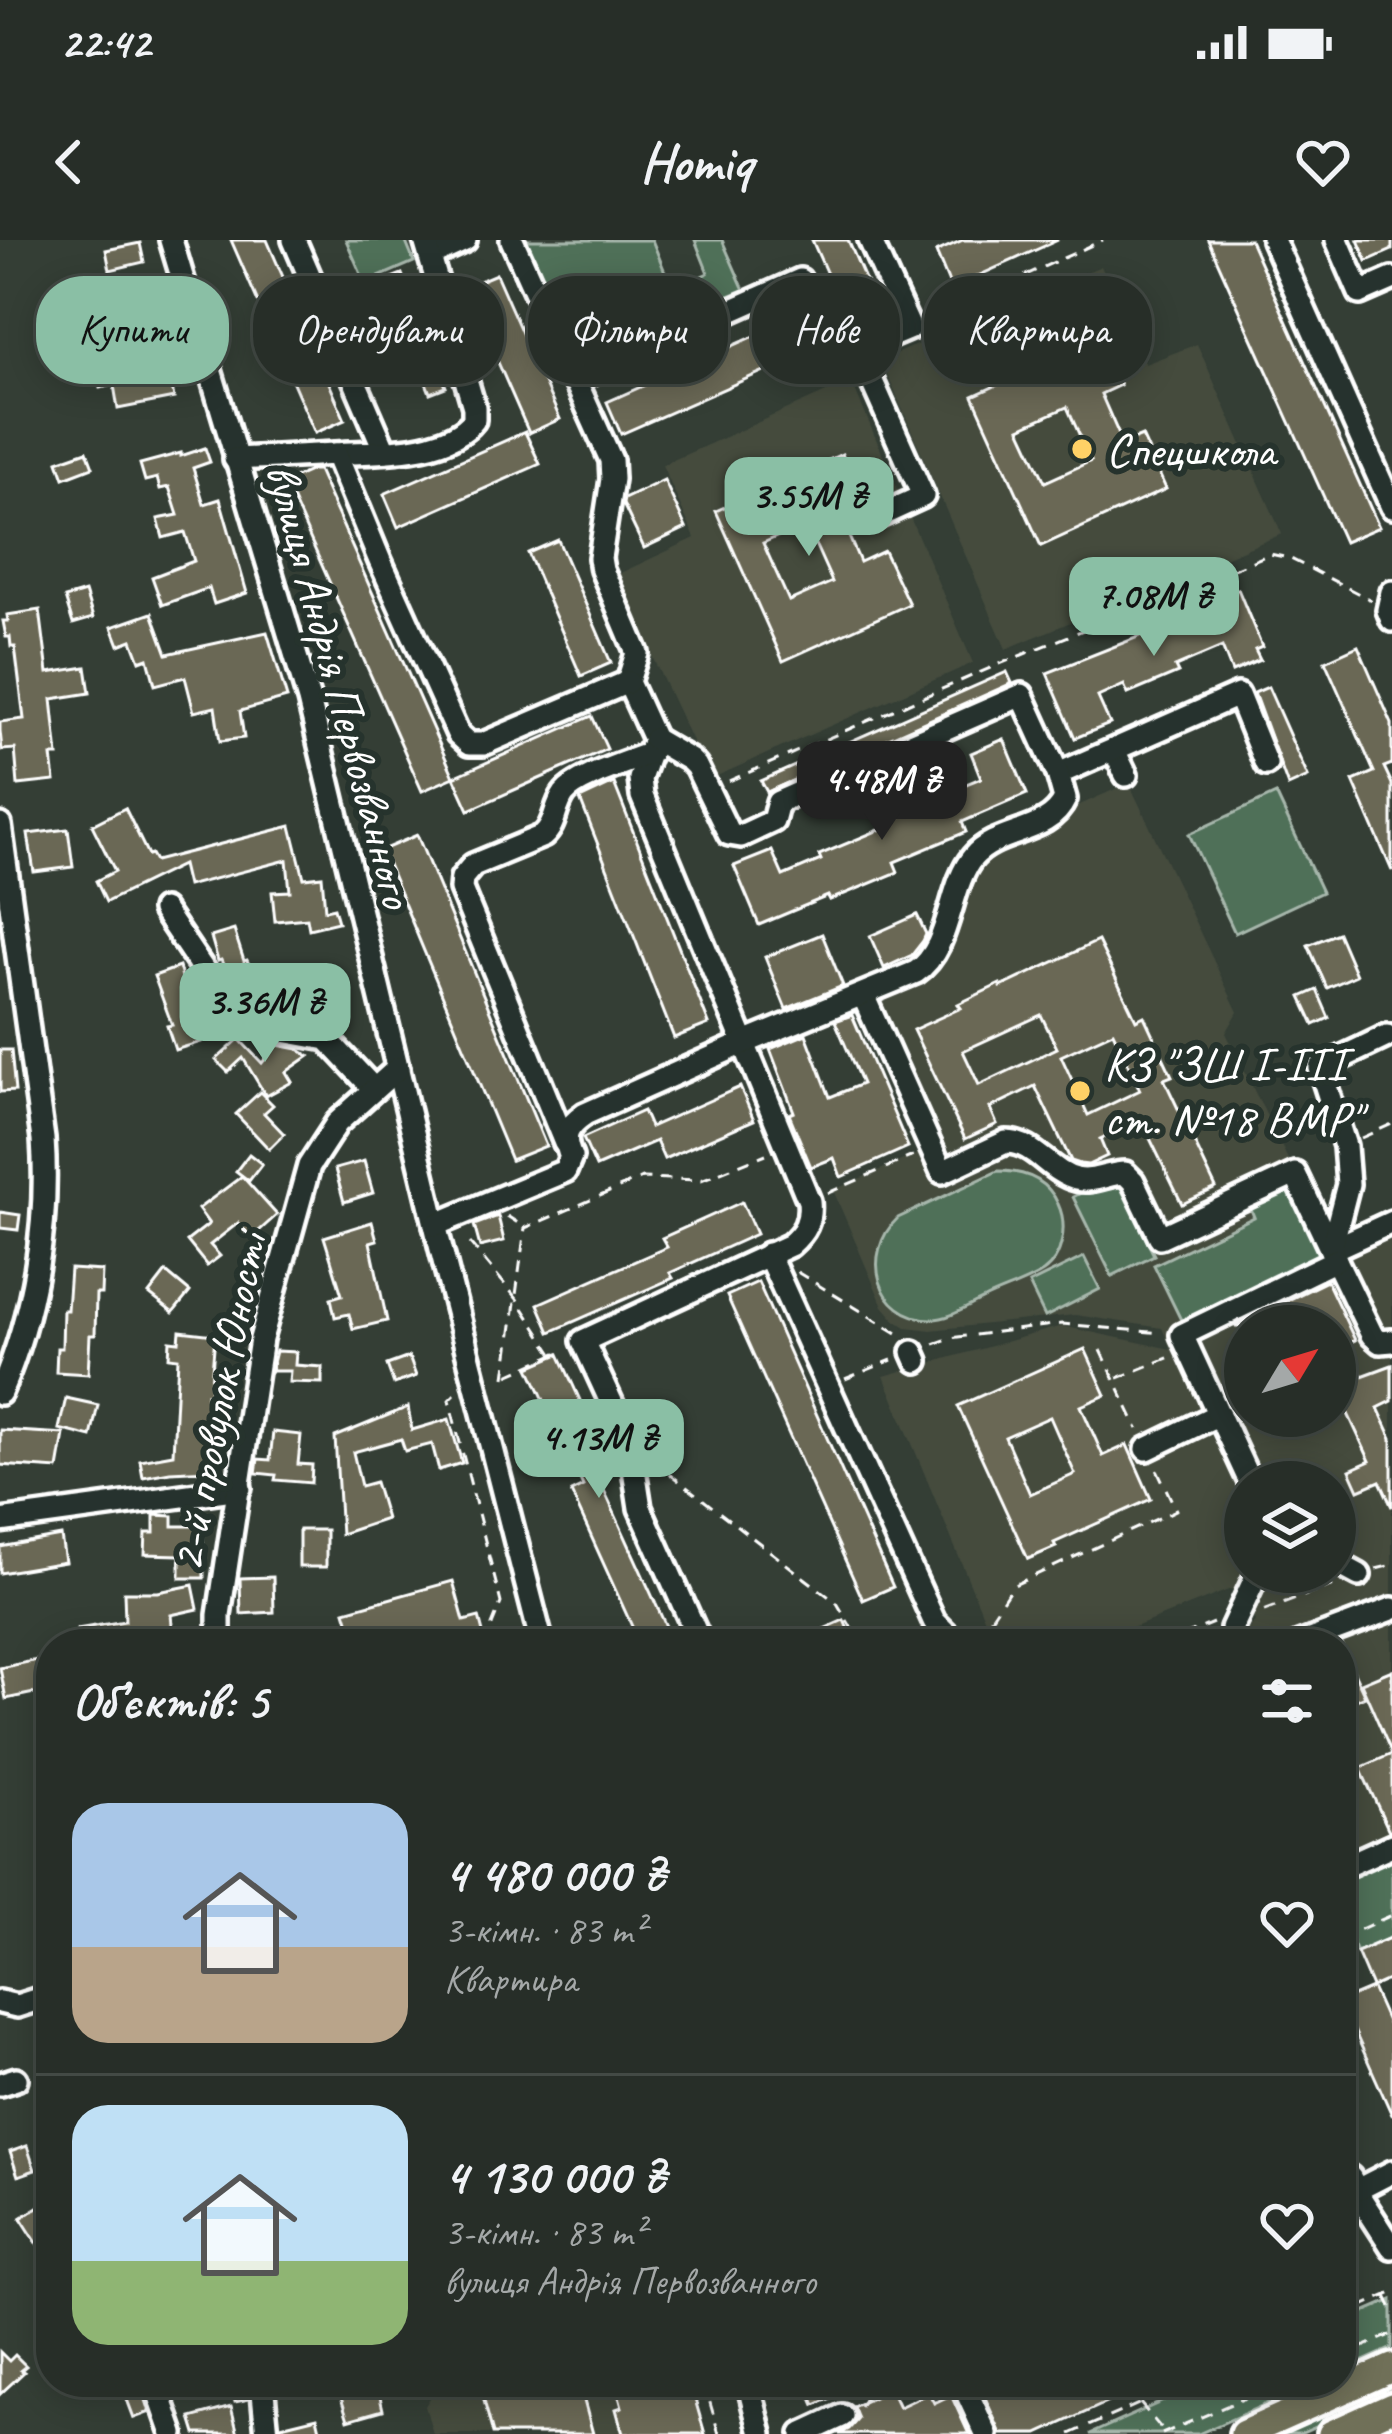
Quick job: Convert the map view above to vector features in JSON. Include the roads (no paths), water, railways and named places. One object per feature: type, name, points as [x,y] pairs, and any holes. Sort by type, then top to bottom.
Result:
[{"type":"main road","points":[[1356,2385],[1392,2368]]},
{"type":"main road","points":[[1255,2432],[1330,2397]]},
{"type":"main road","points":[[1332,2434],[1392,2407]]},
{"type":"street","name":"вулиця Андрія Первозванного","points":[[171,240],[309,700],[538,1629]]},
{"type":"street","points":[[294,240],[385,451]]},
{"type":"street","points":[[235,459],[430,445],[474,421],[474,406],[428,248],[466,240]]},
{"type":"street","points":[[512,240],[528,276]]},
{"type":"street","points":[[878,517],[923,496],[858,350],[910,328],[873,245],[899,240]]},
{"type":"street","points":[[1273,240],[1392,507]]},
{"type":"street","points":[[1337,240],[1360,293],[1392,279]]},
{"type":"street","points":[[577,384],[611,460],[600,564],[637,653],[628,682],[652,746],[640,779],[642,796],[809,1201],[805,1231],[790,1245],[583,1341],[630,1443],[640,1508],[694,1629]]},
{"type":"street","points":[[336,454],[463,740],[483,744],[628,682]]},
{"type":"street","points":[[435,1225],[565,1171],[571,1157],[565,1143],[461,889],[462,878],[473,865],[543,836],[550,831],[562,798],[575,785],[652,746],[690,760],[730,834],[741,836],[773,820],[778,802],[1022,695],[1065,799],[1052,818],[973,857],[932,958],[916,972],[586,1114],[571,1125],[565,1143]]},
{"type":"street","points":[[1058,774],[1238,695],[1266,764]]},
{"type":"street","points":[[1114,750],[1126,776]]},
{"type":"street","points":[[0,825],[46,1183],[30,1299],[0,1393]]},
{"type":"street","points":[[163,910],[218,990],[244,1018],[272,1029],[327,1039],[373,1088]]},
{"type":"street","points":[[863,995],[942,1172],[1014,1142],[1075,1178],[1125,1173],[1160,1237],[1294,1174],[1372,1335],[1380,1342],[1392,1341]]},
{"type":"street","points":[[1334,1255],[1348,1184],[1345,1146],[1320,1068],[1387,1036]]},
{"type":"street","name":"2-й провулок Юності","points":[[219,1629],[261,1339],[309,1166],[337,1123],[398,1068]]},
{"type":"street","points":[[1240,1461],[1185,1342],[1392,1222]]},
{"type":"street","points":[[768,1254],[934,1621],[948,1629]]},
{"type":"street","points":[[1147,1449],[1219,1414]]},
{"type":"street","points":[[0,1521],[240,1489]]},
{"type":"street","points":[[1232,1628],[1248,1593]]},
{"type":"street","points":[[1339,1629],[1392,1609]]},
{"type":"street","points":[[1356,1861],[1392,1845]]},
{"type":"street","points":[[0,2002],[17,2006],[36,2000]]},
{"type":"street","points":[[1392,2172],[1357,2189],[1392,2247]]},
{"type":"street","points":[[160,2397],[173,2434]]},
{"type":"street","points":[[264,2397],[268,2434]]},
{"type":"street","points":[[752,2397],[761,2434]]},
{"type":"street","points":[[969,2397],[986,2434]]},
{"type":"street","points":[[803,2434],[842,2416]]},
{"type":"place","name":"Спецшкола","points":[[1082,449]]},
{"type":"place","name":"КЗ \"ЗШ І-ІІІ ст. №18 ВМР\"","points":[[1080,1091]]}]
